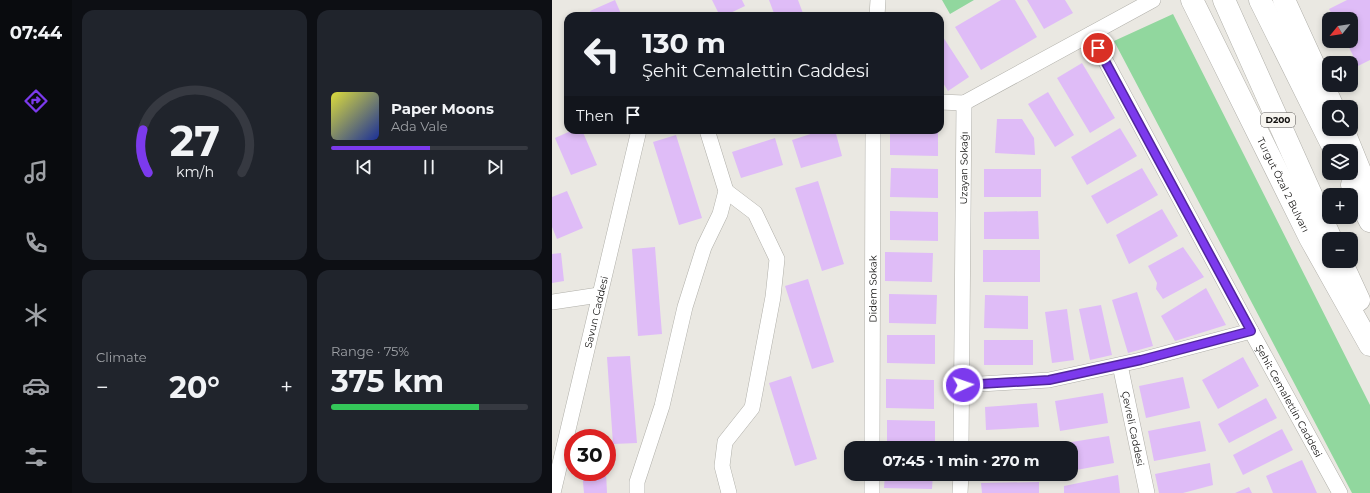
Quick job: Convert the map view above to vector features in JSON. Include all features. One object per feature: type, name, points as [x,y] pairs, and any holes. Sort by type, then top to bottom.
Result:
[{"type":"highway","name":"Turgut Özal 2 Bulvarı","points":[[1192,0],[1310,238],[1370,345]]},
{"type":"highway","name":"Turgut Özal 2 Bulvarı","points":[[1224,0],[1328,232]]},
{"type":"highway","points":[[1260,0],[1332,144]]},
{"type":"highway","points":[[1284,0],[1330,100]]},
{"type":"highway","points":[[1345,136],[1370,196]]},
{"type":"highway","points":[[1350,180],[1370,221]]},
{"type":"highway","points":[[1344,268],[1370,325]]},
{"type":"street","points":[[877,12],[878,0]]},
{"type":"street","points":[[944,102],[964,103],[1153,0]]},
{"type":"street","name":"Şehit Cemalettin Caddesi","points":[[1091,34],[1340,493]]},
{"type":"street","name":"Uzayan Sokağı","points":[[961,441],[963,385],[964,103]]},
{"type":"street","name":"Savun Caddesi","points":[[553,493],[638,134]]},
{"type":"street","points":[[637,493],[637,482],[662,406],[685,307],[704,247],[720,214],[726,191],[708,134]]},
{"type":"street","name":"Didem Sokak","points":[[872,441],[873,134]]},
{"type":"street","points":[[726,191],[755,213],[777,259],[770,312],[752,408],[725,442],[722,466],[729,493]]},
{"type":"street","points":[[552,302],[599,294]]},
{"type":"street","points":[[963,385],[1049,380],[1120,365],[1251,331]]},
{"type":"street","name":"Çevreli Caddesi","points":[[1120,365],[1147,493]]},
{"type":"street","points":[[872,481],[872,493]]},
{"type":"street","points":[[960,493],[961,481]]},
{"type":"green space","points":[[942,0],[974,0],[950,14]]},
{"type":"green space","points":[[1173,14],[1370,405],[1370,493],[1352,493],[1114,41]]},
{"type":"building","points":[[615,0],[620,12],[590,12]]},
{"type":"building","points":[[712,0],[742,0],[745,6],[732,12],[718,12]]},
{"type":"building","points":[[769,0],[798,0],[802,12],[774,12]]},
{"type":"building","points":[[1001,0],[1015,0],[1037,37],[981,70],[955,27]]},
{"type":"building","points":[[1027,0],[1065,0],[1073,13],[1044,29]]},
{"type":"building","points":[[1347,0],[1370,0],[1370,60],[1358,66],[1358,56],[1353,56],[1349,48],[1358,48],[1358,12],[1331,12],[1329,9]]},
{"type":"building","points":[[944,39],[969,77],[948,91],[944,84]]},
{"type":"building","points":[[1082,63],[1115,118],[1090,133],[1057,78]]},
{"type":"building","points":[[1048,92],[1074,135],[1055,147],[1028,104]]},
{"type":"building","points":[[997,119],[1022,119],[1034,138],[1035,155],[995,153]]},
{"type":"building","points":[[1120,128],[1137,156],[1087,185],[1071,157]]},
{"type":"building","points":[[564,134],[584,134],[597,165],[571,175],[555,138]]},
{"type":"building","points":[[811,134],[836,134],[842,156],[801,168],[792,140]]},
{"type":"building","points":[[890,134],[938,134],[938,156],[890,155]]},
{"type":"building","points":[[676,135],[702,218],[679,225],[653,142]]},
{"type":"building","points":[[775,138],[783,165],[741,178],[732,152]]},
{"type":"building","points":[[891,168],[938,169],[938,198],[890,197]]},
{"type":"building","points":[[1142,168],[1158,195],[1107,224],[1091,196]]},
{"type":"building","points":[[984,169],[1041,169],[1041,197],[984,197]]},
{"type":"building","points":[[818,181],[844,264],[822,271],[795,188]]},
{"type":"building","points":[[567,191],[583,228],[557,239],[552,227],[552,197]]},
{"type":"building","points":[[1162,209],[1178,236],[1129,264],[1116,235]]},
{"type":"building","points":[[890,211],[938,212],[938,241],[890,240]]},
{"type":"building","points":[[1038,211],[1039,239],[984,239],[984,212]]},
{"type":"building","points":[[655,247],[662,334],[638,336],[632,249]]},
{"type":"building","points":[[1183,247],[1204,277],[1163,299],[1156,289],[1157,283],[1148,266]]},
{"type":"building","points":[[983,250],[1040,250],[1040,282],[983,282]]},
{"type":"building","points":[[885,252],[933,253],[932,282],[885,281]]},
{"type":"building","points":[[561,253],[564,281],[552,283],[552,254]]},
{"type":"building","points":[[808,279],[834,362],[812,369],[785,286]]},
{"type":"building","points":[[1206,288],[1226,325],[1175,341],[1161,316]]},
{"type":"building","points":[[1137,292],[1153,346],[1128,353],[1112,300]]},
{"type":"building","points":[[889,294],[937,295],[936,324],[889,323]]},
{"type":"building","points":[[985,295],[1028,296],[1028,329],[984,328]]},
{"type":"building","points":[[1101,305],[1112,355],[1090,360],[1079,309]]},
{"type":"building","points":[[1067,309],[1074,360],[1052,363],[1045,312]]},
{"type":"building","points":[[887,335],[935,335],[935,364],[887,363]]},
{"type":"building","points":[[984,340],[1033,340],[1033,365],[984,365]]},
{"type":"building","points":[[630,356],[637,443],[616,444],[616,429],[612,429],[607,357]]},
{"type":"building","points":[[1243,357],[1259,386],[1218,409],[1202,380]]},
{"type":"building","points":[[791,376],[817,459],[795,466],[769,383]]},
{"type":"building","points":[[1183,377],[1190,408],[1146,418],[1139,386]]},
{"type":"building","points":[[886,379],[934,380],[934,409],[886,408]]},
{"type":"building","points":[[1103,393],[1108,423],[1060,431],[1055,401]]},
{"type":"building","points":[[1266,398],[1277,418],[1229,443],[1218,424]]},
{"type":"building","points":[[1037,403],[1039,427],[986,430],[985,407]]},
{"type":"building","points":[[887,420],[935,421],[935,441],[887,441]]},
{"type":"building","points":[[1200,421],[1206,451],[1154,461],[1148,431]]},
{"type":"building","points":[[1282,429],[1293,450],[1243,475],[1233,455]]},
{"type":"building","points":[[1109,436],[1114,463],[1078,470],[1078,441]]},
{"type":"building","points":[[1302,460],[1317,493],[1273,493],[1266,476]]},
{"type":"building","points":[[1210,463],[1213,485],[1183,493],[1159,493],[1155,474]]},
{"type":"building","points":[[1118,475],[1120,493],[1064,493],[1064,486]]},
{"type":"building","points":[[583,481],[606,481],[607,493],[584,493]]},
{"type":"building","points":[[884,481],[933,481],[932,489],[884,488]]},
{"type":"building","points":[[1039,482],[1039,493],[982,493],[981,483]]},
{"type":"building","points":[[1249,487],[1252,493],[1235,493]]},
{"type":"route","points":[[963,385],[1049,380],[1141,360],[1251,331],[1098,48]]}]
